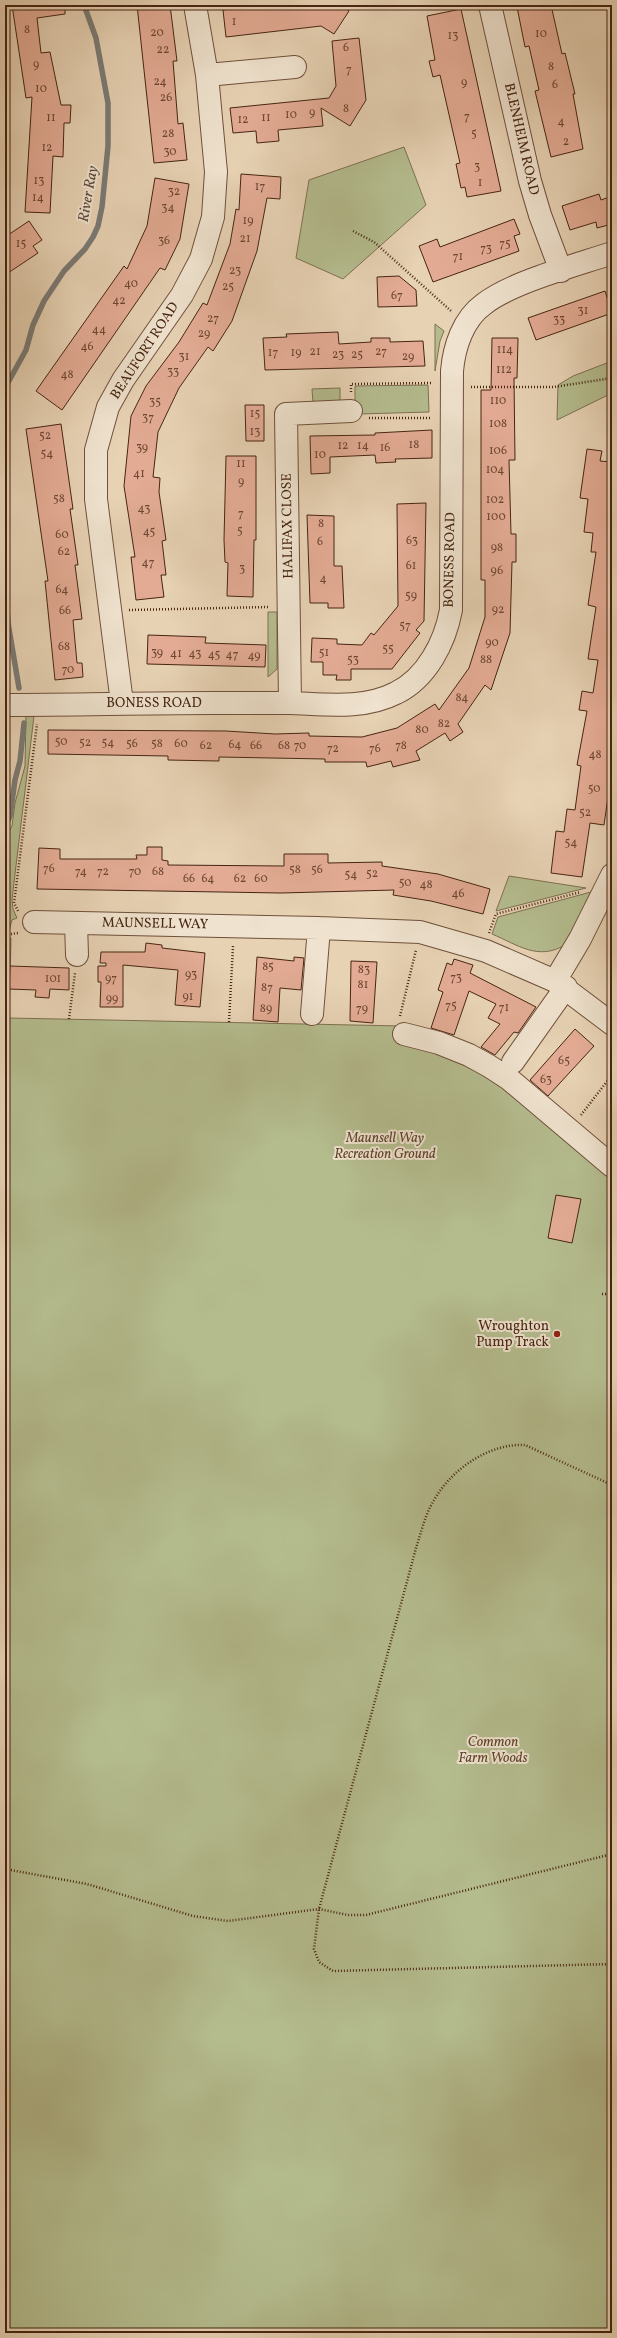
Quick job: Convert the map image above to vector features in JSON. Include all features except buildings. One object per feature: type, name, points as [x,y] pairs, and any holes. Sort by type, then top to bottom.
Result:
[{"type":"street","name":"BEAUFORT ROAD","points":[[122,703],[96,499],[96,450],[108,407],[123,380],[182,295],[203,252],[213,217],[216,172],[207,75],[195,5]]},
{"type":"street","name":"BLENHEIM ROAD","points":[[490,5],[530,181],[561,271]]},
{"type":"street","points":[[207,75],[295,67]]},
{"type":"street","name":"BONESS ROAD","points":[[25,705],[122,703],[290,703],[349,705],[387,697],[398,693],[414,680],[436,652],[449,622],[452,596],[451,418],[453,358],[458,339],[466,325],[483,304],[519,286],[612,253]]},
{"type":"street","name":"HALIFAX CLOSE","points":[[290,703],[286,414],[352,411]]},
{"type":"street","points":[[513,1062],[561,984],[580,939],[609,881]]},
{"type":"street","name":"MAUNSELL WAY","points":[[34,922],[319,928],[420,932],[486,951],[561,984],[612,1024]]},
{"type":"street","points":[[76,922],[77,955]]},
{"type":"street","points":[[312,1014],[319,928]]},
{"type":"street","points":[[404,1034],[439,1043],[469,1054],[489,1066],[569,1129],[612,1166]]},
{"type":"path","points":[[353,231],[374,242],[408,270],[466,325]]},
{"type":"path","points":[[451,418],[361,417],[352,411],[351,384],[435,383],[452,387],[554,387],[612,378]]},
{"type":"path","points":[[110,609],[145,610],[289,606]]},
{"type":"path","points":[[25,705],[14,903],[20,915],[31,922],[34,922]]},
{"type":"path","points":[[486,951],[487,938],[496,914],[609,881]]},
{"type":"path","points":[[229,1022],[234,926]]},
{"type":"path","points":[[404,1034],[398,1024],[420,932]]},
{"type":"path","points":[[70,1020],[77,955]]},
{"type":"path","points":[[569,1129],[612,1075]]},
{"type":"path","points":[[602,1294],[612,1294]]},
{"type":"path","points":[[612,1485],[525,1445],[510,1444],[478,1457],[447,1481],[432,1502],[416,1548],[319,1909],[314,1949],[319,1962],[333,1971],[612,1964]]},
{"type":"path","points":[[5,1870],[87,1884],[193,1916],[228,1921],[319,1909],[348,1914],[366,1915],[612,1854]]},
{"type":"green space","points":[[404,147],[426,205],[343,279],[296,258],[309,180]]},
{"type":"green space","points":[[435,324],[444,331],[440,341],[435,371]]},
{"type":"green space","points":[[612,361],[612,393],[557,420],[558,385],[573,376]]},
{"type":"green space","points":[[428,385],[429,412],[359,414],[359,404],[355,404],[355,386]]},
{"type":"green space","points":[[340,388],[340,403],[313,403],[312,389]]},
{"type":"green space","points":[[268,612],[277,612],[277,669],[268,677]]},
{"type":"green space","points":[[26,716],[34,716],[12,899],[13,909],[17,918],[12,920],[7,939],[11,938],[9,1018],[402,1026],[427,1032],[612,1158],[612,2333],[5,2333],[5,920],[9,919],[5,919],[5,839],[12,826],[15,803],[25,766]]},
{"type":"green space","points":[[509,876],[586,888],[496,911]]},
{"type":"green space","points":[[591,892],[597,894],[565,945],[555,950],[546,952],[528,950],[492,934],[498,917]]},
{"type":"waterway","name":"River Ray","points":[[5,388],[26,350],[33,325],[44,301],[64,271],[85,249],[93,237],[98,226],[102,207],[108,146],[108,103],[96,38],[84,5]]},
{"type":"waterway","name":"River Ray","points":[[5,578],[8,623],[19,688]]},
{"type":"waterway","name":"River Ray","points":[[5,827],[10,816],[15,780],[20,761],[24,723]]},
{"type":"place","name":"Wroughton Pump Track","points":[[557,1334]]},
{"type":"park label","name":"Maunsell Way Recreation Ground","points":[[385,1146]]},
{"type":"park label","name":"Common Farm Woods","points":[[493,1750]]}]
